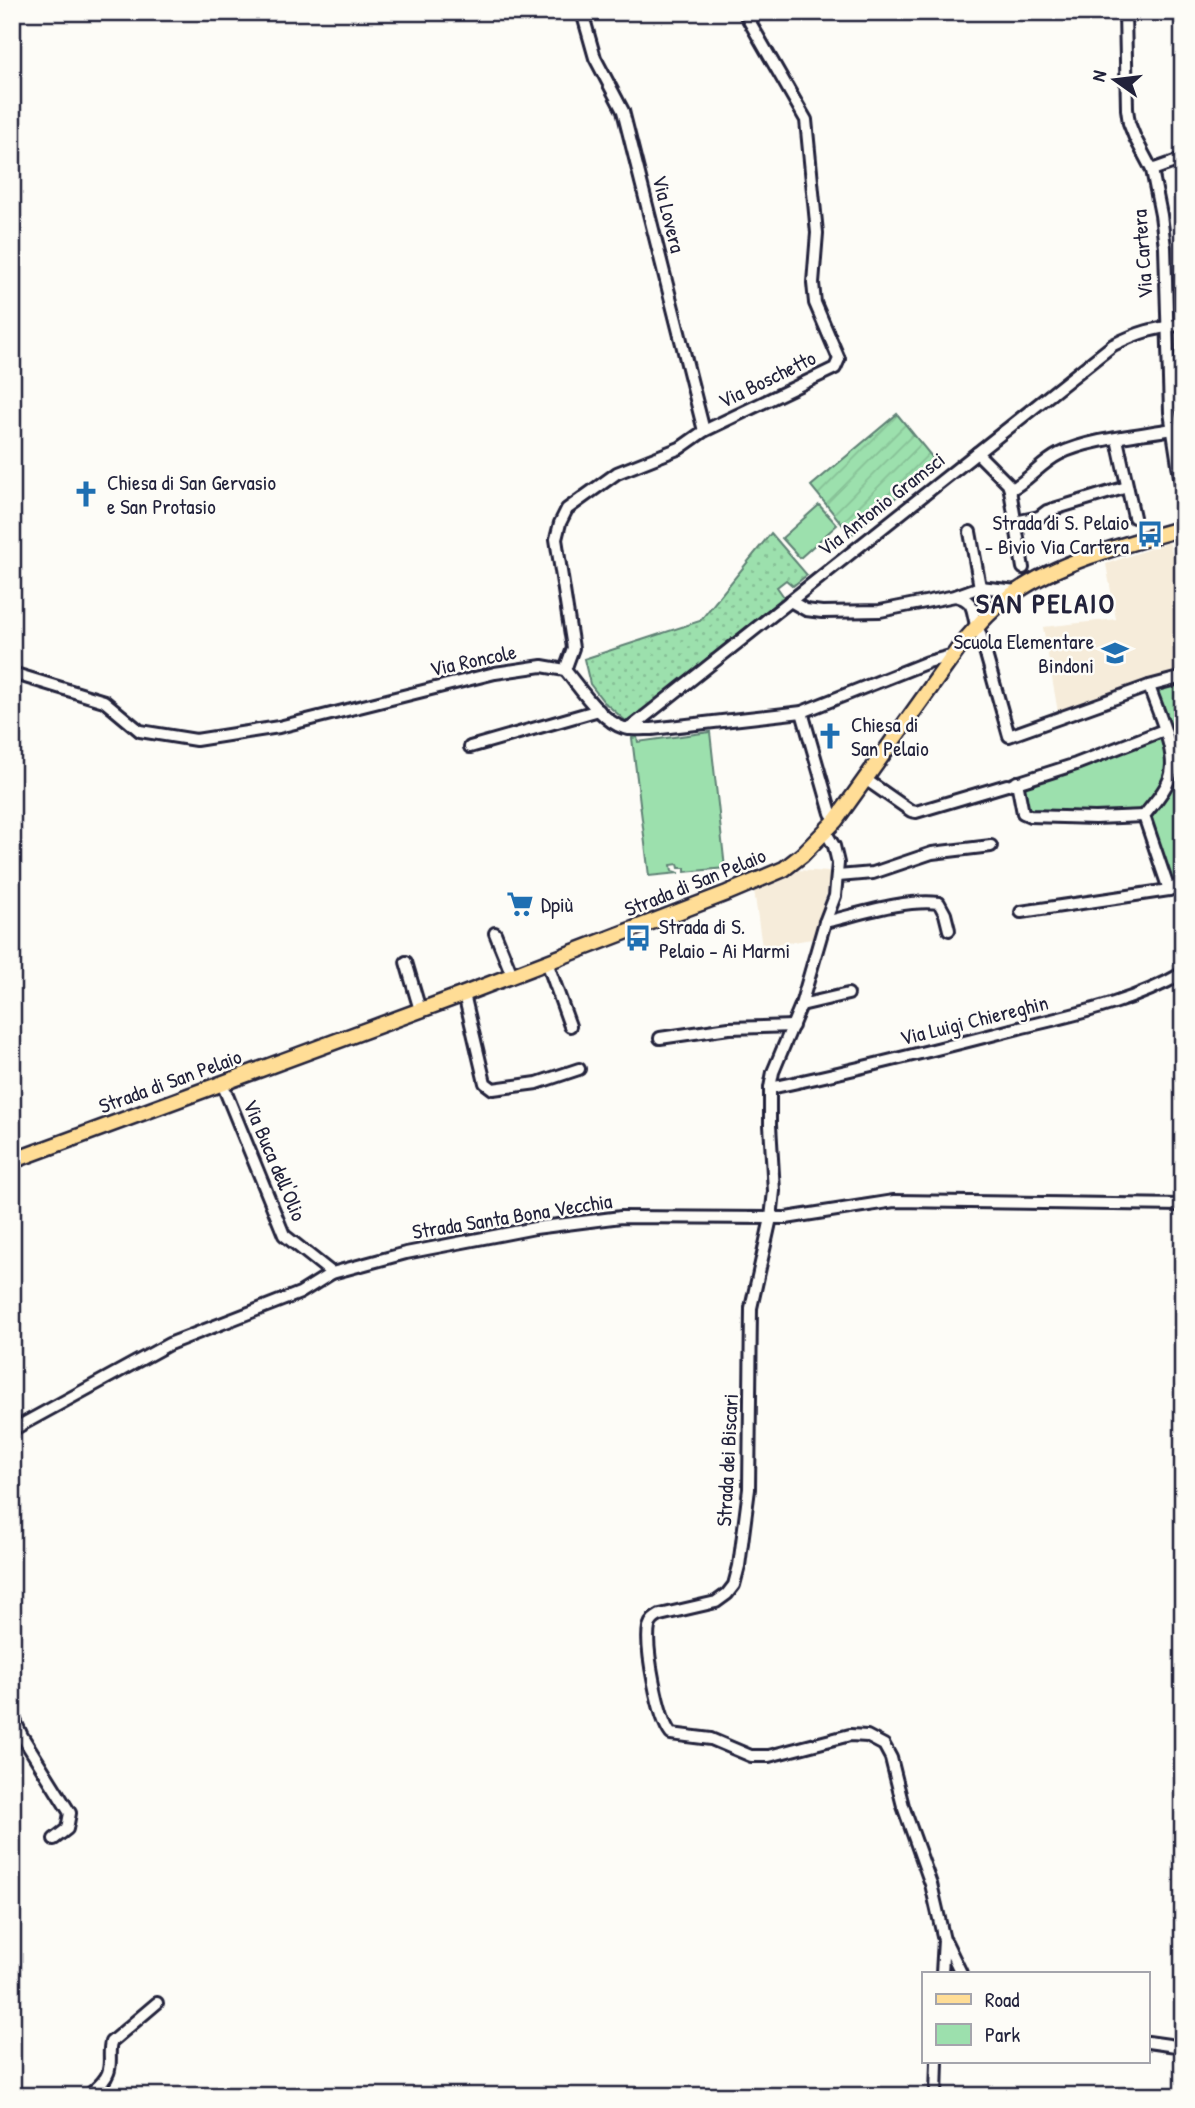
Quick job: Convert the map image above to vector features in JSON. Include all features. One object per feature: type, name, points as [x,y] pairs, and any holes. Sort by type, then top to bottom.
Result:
[{"type":"main road","name":"Strada di San Pelaio","points":[[12,1160],[464,994],[784,869],[802,855],[835,820],[941,672],[976,627],[995,608],[1017,591],[1060,568],[1183,528]]},
{"type":"street","name":"Via Lovera","points":[[582,12],[595,58],[623,111],[704,431]]},
{"type":"street","name":"Via Boschetto","points":[[565,670],[573,648],[556,539],[559,523],[567,509],[617,473],[680,448],[704,431],[835,368],[839,359],[815,303],[817,233],[806,120],[744,12]]},
{"type":"street","name":"Via Cartera","points":[[1125,12],[1129,123],[1152,170],[1165,247],[1172,429],[1183,497]]},
{"type":"street","points":[[1152,170],[1183,159]]},
{"type":"street","name":"Via Antonio Gramsci","points":[[629,729],[1113,345],[1138,333],[1183,324]]},
{"type":"street","points":[[1010,490],[1057,456],[1074,448],[1172,429]]},
{"type":"street","points":[[1117,439],[1134,517]]},
{"type":"street","points":[[977,453],[1008,484],[1023,568]]},
{"type":"street","points":[[1015,522],[1039,517],[1047,511],[1127,487]]},
{"type":"street","points":[[970,532],[980,587]]},
{"type":"street","points":[[790,601],[806,610],[822,612],[880,611],[956,596],[980,587],[1017,591]]},
{"type":"street","points":[[956,596],[979,607],[995,608]]},
{"type":"street","points":[[968,601],[980,633],[1009,736],[1149,686],[1183,677]]},
{"type":"street","points":[[565,670],[606,718],[629,729],[652,729],[802,712],[928,662],[954,655]]},
{"type":"street","points":[[928,662],[941,672]]},
{"type":"street","name":"Via Roncole","points":[[12,673],[104,701],[139,731],[196,740],[279,727],[495,673],[542,666],[565,670]]},
{"type":"street","points":[[1144,816],[1169,782],[1173,768],[1149,686]]},
{"type":"street","points":[[470,747],[599,710]]},
{"type":"street","points":[[802,712],[835,820]]},
{"type":"street","points":[[865,779],[911,811],[916,811],[1076,764],[1164,730]]},
{"type":"street","points":[[1012,784],[1023,813],[1030,816],[1144,816]]},
{"type":"street","points":[[1144,816],[1169,890]]},
{"type":"street","points":[[825,831],[834,846],[838,876],[873,873],[932,853],[991,846]]},
{"type":"street","name":"Strada dei Biscari","points":[[838,876],[835,896],[793,1026],[773,1072],[770,1088],[774,1191],[771,1218],[751,1308],[749,1489],[734,1585],[716,1602],[660,1615],[652,1620],[649,1628],[652,1678],[666,1727],[671,1734],[711,1739],[751,1756],[780,1753],[850,1735],[867,1736],[884,1745],[891,1758],[903,1806],[930,1884],[944,1940],[942,1972]]},
{"type":"street","points":[[1021,912],[1169,890],[1183,883]]},
{"type":"street","points":[[825,922],[901,905],[930,902],[939,904],[949,930]]},
{"type":"street","points":[[495,933],[512,975]]},
{"type":"street","points":[[406,962],[420,1010]]},
{"type":"street","points":[[547,962],[570,1026]]},
{"type":"street","name":"Via Luigi Chiereghin","points":[[770,1088],[865,1068],[1107,1006],[1166,983],[1183,973]]},
{"type":"street","points":[[464,994],[485,1083],[493,1089],[537,1083],[579,1069]]},
{"type":"street","points":[[800,1005],[848,994]]},
{"type":"street","points":[[660,1038],[729,1028],[793,1026]]},
{"type":"street","name":"Via Buca dell'Olio","points":[[222,1083],[284,1235],[332,1273]]},
{"type":"street","name":"Strada Santa Bona Vecchia","points":[[12,1430],[169,1344],[300,1293],[332,1273],[406,1253],[535,1228],[621,1217],[786,1218],[894,1201],[1183,1205]]},
{"type":"street","points":[[12,1714],[22,1736],[70,1813],[67,1829],[54,1839]]},
{"type":"street","points":[[944,1940],[960,1972]]},
{"type":"street","points":[[88,2096],[109,2072],[108,2051],[111,2042],[156,2003]]},
{"type":"street","points":[[1150,2042],[1183,2048]]},
{"type":"street","points":[[936,2096],[937,2062]]},
{"type":"shaded area","name":"Scuola Elementare Bindoni","points":[[1169,542],[1183,593],[1183,678],[1059,718],[1043,627],[1116,619],[1106,564]]},
{"type":"shaded area","points":[[796,870],[830,872],[828,890],[812,939],[762,947],[754,890]]},
{"type":"green space","points":[[897,414],[937,463],[851,535],[811,486]]},
{"type":"green space","points":[[819,505],[837,525],[800,558],[782,538]]},
{"type":"green space","points":[[771,533],[807,575],[793,586],[786,580],[777,587],[784,597],[627,722],[604,702],[590,684],[584,659],[700,621]]},
{"type":"green space","points":[[1183,677],[1183,882],[1169,890],[1144,816],[1030,816],[1017,782],[1163,730],[1149,686]]},
{"type":"green space","points":[[710,732],[725,868],[685,872],[685,868],[679,868],[678,864],[671,865],[672,871],[679,873],[649,876],[632,738],[637,737],[638,742]]},
{"type":"place","name":"Chiesa di San Gervasio e San Protasio","points":[[86,494]]},
{"type":"place","name":"Strada di S. Pelaio - Bivio Via Cartera","points":[[1150,534]]},
{"type":"place","name":"Scuola Elementare Bindoni","points":[[1115,653]]},
{"type":"place","name":"Chiesa di San Pelaio","points":[[830,736]]},
{"type":"place","name":"Dpiù","points":[[520,904]]},
{"type":"place","name":"Strada di S. Pelaio - Ai Marmi","points":[[638,938]]},
{"type":"district","name":"SAN PELAIO","points":[[1046,603]]}]
